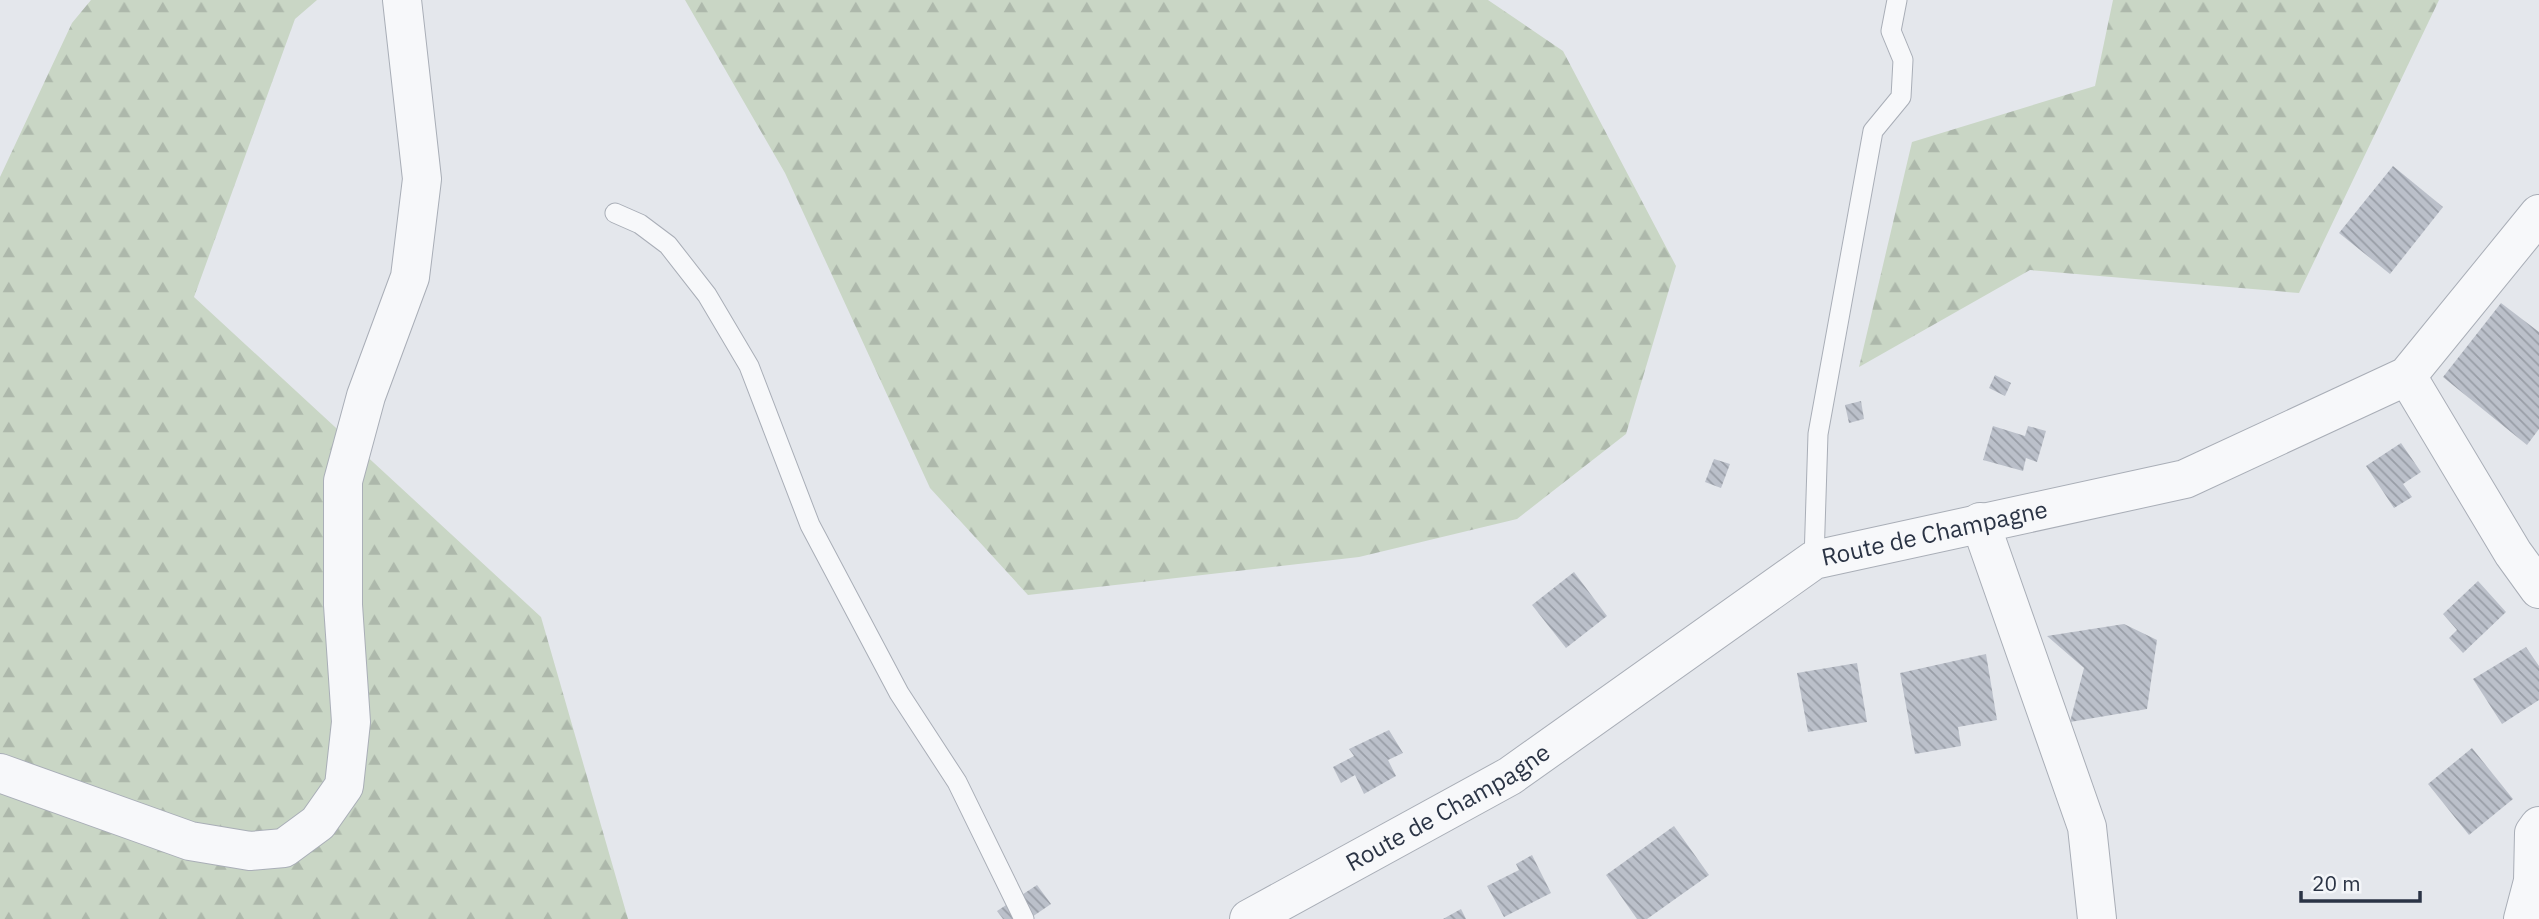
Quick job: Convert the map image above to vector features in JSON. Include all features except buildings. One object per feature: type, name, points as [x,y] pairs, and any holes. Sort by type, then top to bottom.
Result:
[{"type":"street","points":[[0,773],[190,841],[250,851],[284,848],[318,823],[344,786],[351,722],[343,605],[343,481],[366,396],[410,277],[422,179],[402,0]]},
{"type":"street","name":"Route de Champagne","points":[[1249,919],[1510,776],[1815,560],[2185,479],[2407,376],[2539,214]]},
{"type":"street","points":[[2407,376],[2513,554],[2539,589]]},
{"type":"street","points":[[1980,522],[2087,827],[2097,919]]},
{"type":"street","points":[[2523,919],[2533,881],[2534,833],[2539,826]]},
{"type":"lane","points":[[1815,560],[1818,434],[1873,131],[1901,97],[1903,60],[1891,31],[1896,0]]},
{"type":"lane","points":[[615,213],[640,224],[668,245],[707,295],[749,366],[810,524],[899,693],[957,782],[1024,919]]},
{"type":"green space","points":[[91,0],[317,0],[295,19],[194,297],[541,617],[628,919],[0,919],[0,177],[72,23]]},
{"type":"green space","points":[[685,0],[1488,0],[1563,51],[1676,266],[1626,434],[1517,519],[1359,557],[1028,595],[930,488],[785,173]]},
{"type":"green space","points":[[2113,0],[2439,0],[2299,293],[2030,270],[1859,367],[1912,142],[2095,86]]}]
